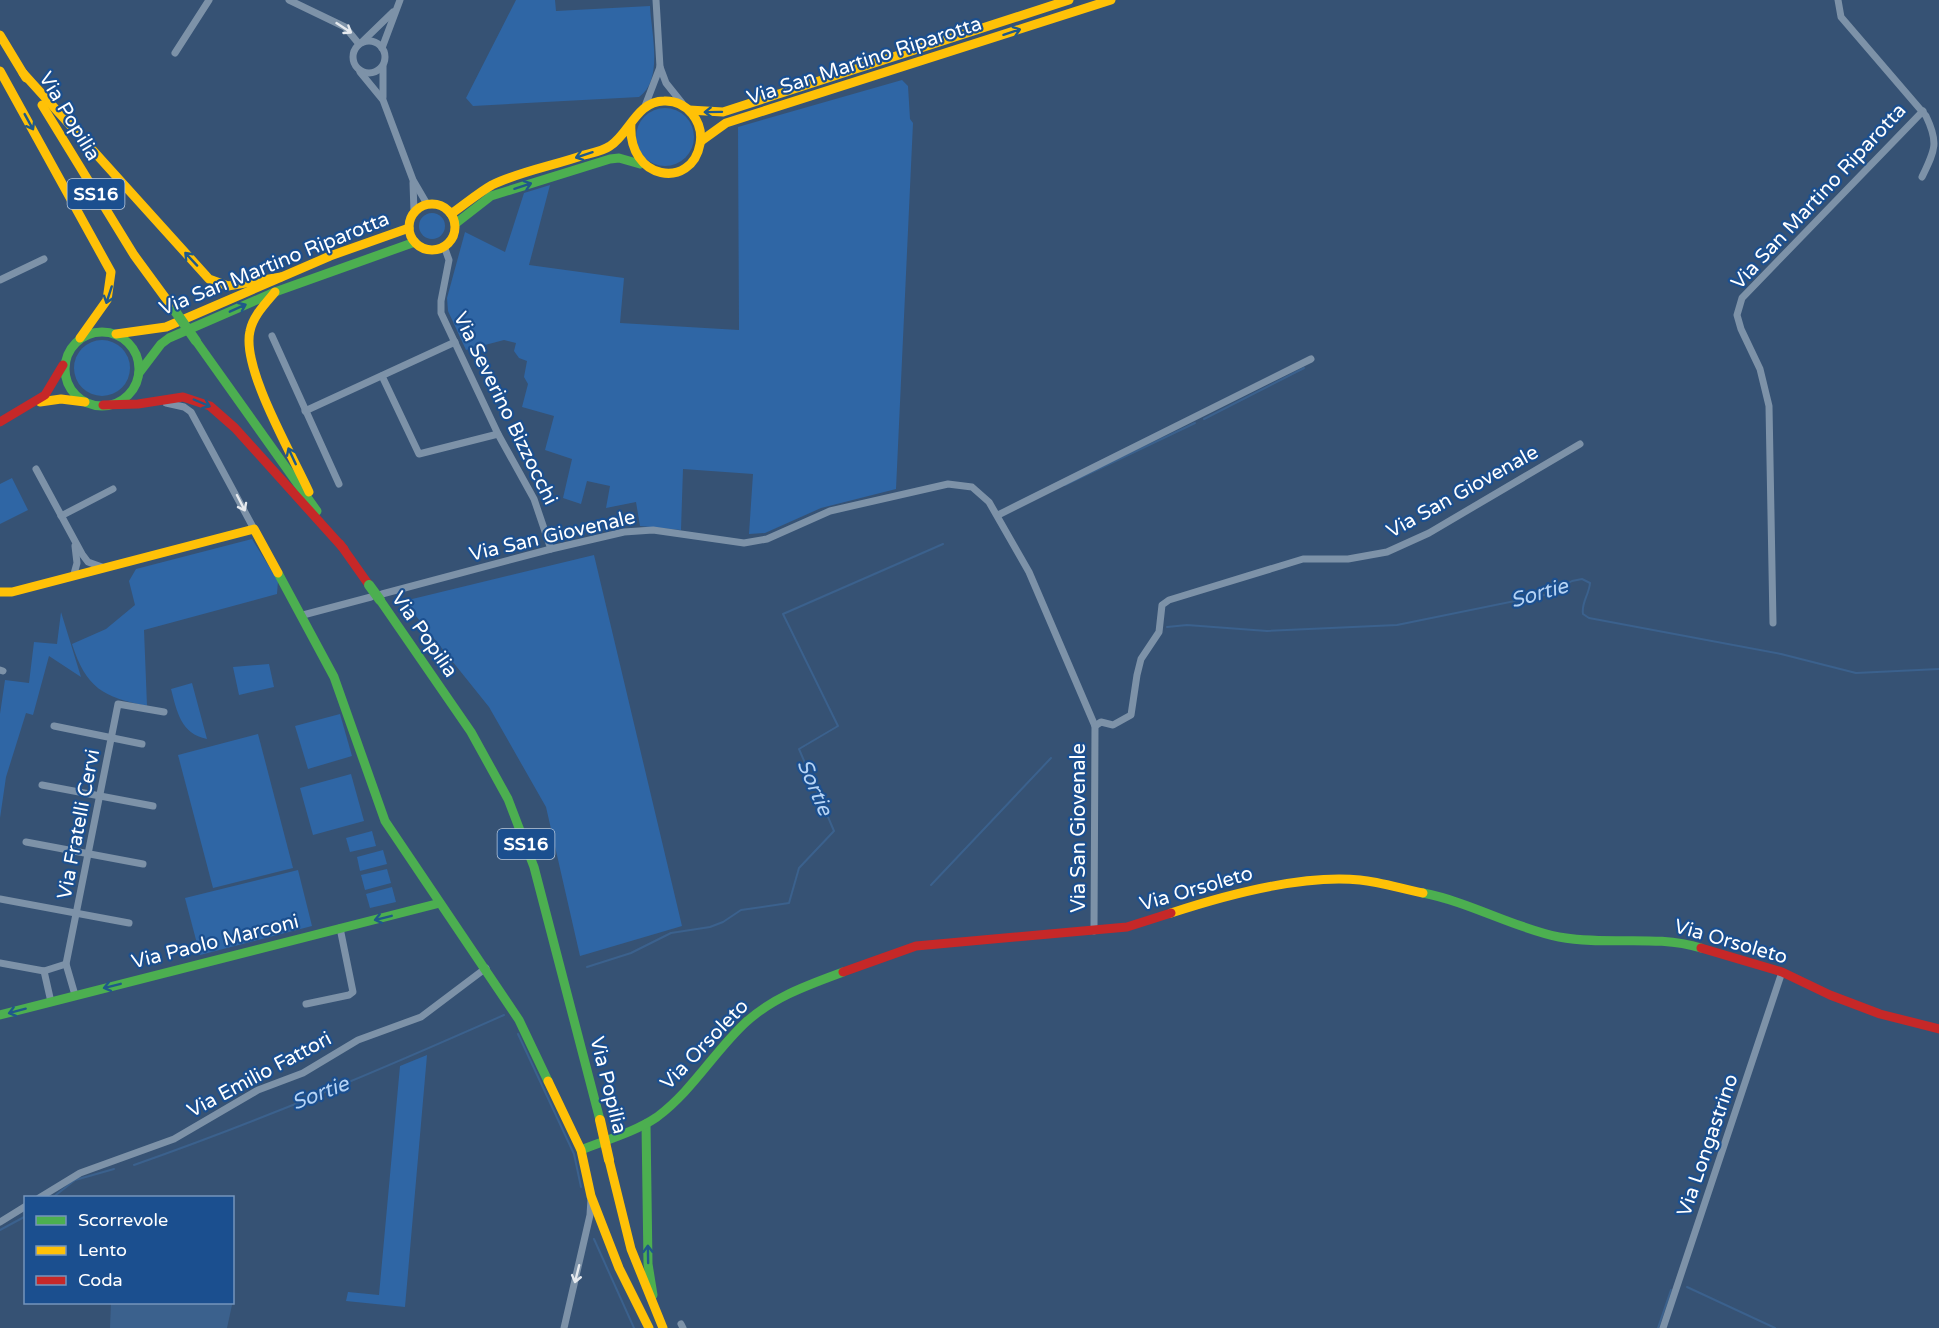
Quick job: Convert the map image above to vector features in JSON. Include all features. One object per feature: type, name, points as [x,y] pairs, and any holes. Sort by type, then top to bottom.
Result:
[{"type":"street","points":[[175,52],[209,0]]},
{"type":"street","points":[[289,0],[345,27],[361,43],[375,42],[382,48],[385,57],[383,100]]},
{"type":"street","points":[[382,48],[400,0]]},
{"type":"street","points":[[453,219],[490,196],[610,159],[619,158],[661,173],[683,168],[698,152],[700,130],[666,83],[660,67],[656,0]]},
{"type":"street","name":"Via San Martino Riparotta","points":[[686,108],[714,113],[725,111],[1069,0]]},
{"type":"street","name":"Via San Martino Riparotta","points":[[700,141],[726,123],[1112,0]]},
{"type":"street","name":"Via San Martino Riparotta","points":[[1838,0],[1841,18],[1923,111],[1936,133],[1936,148],[1922,177]]},
{"type":"street","points":[[397,8],[354,51],[352,60],[383,100],[413,180],[427,204]]},
{"type":"street","name":"Via Popilia","points":[[0,35],[134,255],[316,509],[471,732],[508,799],[534,867],[631,1249],[663,1328]]},
{"type":"street","points":[[360,72],[370,74],[383,66]]},
{"type":"street","points":[[413,180],[414,212],[409,228],[415,242],[428,249],[444,246],[452,237],[453,219],[493,185],[609,147],[620,139],[645,106],[660,67]]},
{"type":"street","points":[[0,71],[111,272],[111,292],[107,303],[80,338],[53,387],[34,404],[0,422]]},
{"type":"street","points":[[23,73],[69,127],[209,279],[228,286],[281,277]]},
{"type":"street","points":[[645,106],[665,100],[686,108]]},
{"type":"street","name":"Via San Martino Riparotta","points":[[1773,623],[1769,406],[1760,369],[1741,329],[1737,315],[1742,298],[1923,111]]},
{"type":"street","points":[[631,123],[629,146],[641,165]]},
{"type":"street","points":[[414,212],[427,204],[440,206],[453,219]]},
{"type":"street","name":"Via San Martino Riparotta","points":[[116,334],[166,327],[281,277],[409,228]]},
{"type":"street","name":"Via San Martino Riparotta","points":[[139,373],[161,344],[170,338],[275,292],[415,242]]},
{"type":"street","name":"Via Severino Bizzocchi","points":[[444,246],[449,260],[441,313],[498,434],[534,499],[551,549]]},
{"type":"street","points":[[0,280],[44,259]]},
{"type":"street","points":[[275,292],[257,314],[249,335],[251,358],[316,509]]},
{"type":"street","points":[[80,338],[104,332],[116,334],[134,350],[139,373],[133,389],[127,396],[103,405]]},
{"type":"street","points":[[272,336],[339,484]]},
{"type":"street","points":[[305,411],[455,342]]},
{"type":"street","points":[[998,515],[1311,359]]},
{"type":"street","points":[[66,360],[69,385],[87,402]]},
{"type":"street","points":[[382,376],[419,454],[498,434]]},
{"type":"street","points":[[34,404],[61,399],[103,405],[183,397],[193,399],[220,412],[344,549]]},
{"type":"street","points":[[155,401],[177,404],[191,412],[334,676],[385,821],[519,1020],[581,1150],[591,1196],[619,1268],[649,1328]]},
{"type":"street","name":"Via San Giovenale","points":[[1095,726],[1101,722],[1113,724],[1131,715],[1142,659],[1159,632],[1162,605],[1169,600],[1303,559],[1348,559],[1388,552],[1429,533],[1580,444]]},
{"type":"street","points":[[36,470],[82,554],[88,562],[102,567]]},
{"type":"street","name":"Via San Giovenale","points":[[303,615],[551,549],[624,532],[653,530],[744,543],[767,539],[830,511],[948,484],[972,487],[989,502],[998,515],[1029,572],[1095,726],[1094,931]]},
{"type":"street","points":[[61,516],[113,489]]},
{"type":"street","points":[[0,592],[12,592],[77,573],[254,529]]},
{"type":"street","points":[[74,541],[77,573]]},
{"type":"street","points":[[77,573],[82,554]]},
{"type":"street","name":"Via Fratelli Cervi","points":[[75,995],[66,964],[118,704],[164,712]]},
{"type":"street","points":[[54,726],[142,744]]},
{"type":"street","points":[[42,785],[153,806]]},
{"type":"street","points":[[26,842],[143,864]]},
{"type":"street","name":"Via Orsoleto","points":[[581,1150],[646,1124],[684,1095],[744,1024],[763,1008],[800,988],[916,946],[1127,927],[1237,892],[1284,884],[1360,880],[1449,898],[1556,936],[1580,940],[1657,939],[1684,943],[1782,972],[1830,995],[1880,1014],[1939,1029]]},
{"type":"street","points":[[0,898],[129,923]]},
{"type":"street","name":"Via Paolo Marconi","points":[[0,1015],[440,903]]},
{"type":"street","points":[[306,1004],[349,995],[353,992],[340,928]]},
{"type":"street","points":[[0,963],[44,971],[66,964]]},
{"type":"street","name":"Via Emilio Fattori","points":[[41,1196],[80,1173],[174,1139],[258,1090],[303,1073],[358,1040],[422,1017],[486,968]]},
{"type":"street","points":[[44,971],[51,1002]]},
{"type":"street","name":"Via Longastrino","points":[[1663,1328],[1782,972]]},
{"type":"street","points":[[646,1124],[648,1264],[656,1312]]},
{"type":"street","points":[[564,1328],[591,1215],[591,1196]]},
{"type":"street","points":[[0,1222],[24,1207]]},
{"type":"shaded area","points":[[516,0],[555,0],[556,11],[650,6],[654,68],[647,89],[639,97],[473,106],[466,98]]},
{"type":"shaded area","points":[[902,80],[908,86],[910,119],[913,123],[896,489],[821,508],[765,533],[749,534],[753,474],[683,469],[681,530],[640,526],[636,502],[606,508],[610,486],[587,481],[581,504],[563,498],[572,459],[545,450],[554,416],[522,407],[528,384],[524,377],[527,361],[519,358],[514,351],[516,343],[504,340],[466,350],[448,311],[447,298],[465,232],[505,252],[524,193],[550,185],[529,265],[624,278],[620,323],[739,330],[738,127]]},
{"type":"shaded area","points":[[665,108],[676,110],[686,116],[692,126],[694,137],[692,148],[686,158],[676,164],[665,166],[654,164],[644,158],[638,148],[636,137],[638,126],[644,116],[654,110]]},
{"type":"shaded area","points":[[432,213],[441,217],[445,226],[441,235],[432,239],[423,235],[419,226],[423,217]]},
{"type":"shaded area","points":[[97,340],[107,340],[122,348],[128,357],[130,368],[128,379],[122,388],[107,396],[97,396],[86,391],[79,384],[74,373],[74,363],[79,352],[86,345]]},
{"type":"shaded area","points":[[12,478],[28,510],[0,524],[0,484]]},
{"type":"shaded area","points":[[252,539],[278,581],[277,594],[144,630],[147,706],[119,699],[90,681],[77,659],[72,644],[106,629],[135,605],[129,581],[136,569]]},
{"type":"shaded area","points":[[594,555],[682,926],[580,956],[546,807],[489,707],[404,601]]},
{"type":"shaded area","points":[[61,612],[81,677],[49,656],[33,715],[26,713],[6,777],[0,818],[0,714],[5,680],[29,683],[34,642],[57,644]]},
{"type":"shaded area","points":[[269,664],[274,687],[239,695],[233,667]]},
{"type":"shaded area","points":[[192,683],[207,739],[191,732],[186,727],[178,714],[173,698],[171,689]]},
{"type":"shaded area","points":[[340,714],[352,756],[308,769],[295,726]]},
{"type":"shaded area","points":[[258,734],[293,868],[213,888],[178,755]]},
{"type":"shaded area","points":[[351,774],[364,821],[313,835],[300,788]]},
{"type":"shaded area","points":[[372,831],[376,846],[350,852],[346,838]]},
{"type":"shaded area","points":[[383,850],[387,864],[360,871],[357,857]]},
{"type":"shaded area","points":[[387,869],[391,883],[365,890],[361,875]]},
{"type":"shaded area","points":[[298,870],[312,926],[200,955],[185,898]]},
{"type":"shaded area","points":[[392,887],[396,902],[370,908],[366,894]]},
{"type":"shaded area","points":[[427,1055],[405,1307],[346,1301],[348,1292],[379,1295],[400,1066]]},
{"type":"shaded area","points":[[111,1304],[232,1304],[227,1328],[110,1328]]},
{"type":"waterway","name":"Sortie","points":[[1204,419],[1304,368]]},
{"type":"waterway","name":"Sortie","points":[[1065,485],[1195,423]]},
{"type":"waterway","name":"Sortie","points":[[587,967],[631,953],[671,933],[710,927],[723,922],[741,910],[789,903],[799,868],[834,831],[799,749],[838,726],[783,614],[943,544]]},
{"type":"waterway","name":"Sortie","points":[[1167,627],[1187,625],[1267,631],[1397,625],[1549,594],[1572,581],[1582,579],[1590,583],[1583,610],[1583,614],[1589,618],[1781,654],[1856,673],[1939,669]]},
{"type":"waterway","name":"Sortie","points":[[931,885],[1051,758]]},
{"type":"waterway","name":"Sortie","points":[[134,1165],[320,1094],[504,1015]]},
{"type":"waterway","name":"Sortie","points":[[518,1034],[574,1154],[581,1187]]},
{"type":"waterway","name":"Sortie","points":[[55,1196],[75,1180],[114,1169]]},
{"type":"waterway","name":"Sortie","points":[[0,1230],[24,1217]]},
{"type":"waterway","name":"Sortie","points":[[594,1239],[634,1328]]},
{"type":"waterway","name":"Sortie","points":[[1687,1287],[1775,1328]]},
{"type":"waterway","name":"Sortie","points":[[1658,1328],[1671,1290]]},
{"type":"traffic: fast","points":[[455,224],[491,196],[610,159],[619,158],[640,164]]},
{"type":"traffic: fast","points":[[139,373],[161,344],[169,338],[275,292],[415,242]]},
{"type":"traffic: fast","points":[[175,311],[196,341]]},
{"type":"traffic: fast","points":[[102,332],[116,335],[128,343],[136,355],[139,369],[136,383],[128,395],[116,403],[102,406],[88,403],[76,395],[68,383],[65,369],[68,355],[76,343],[88,335],[102,332]]},
{"type":"traffic: fast","points":[[196,341],[317,511]]},
{"type":"traffic: fast","points":[[278,573],[334,677],[385,821],[519,1020],[548,1081]]},
{"type":"traffic: fast","points":[[369,585],[380,600]]},
{"type":"traffic: fast","points":[[380,600],[471,732],[508,799],[534,867],[600,1120]]},
{"type":"traffic: fast","points":[[1423,893],[1458,902],[1525,928],[1559,937],[1595,941],[1666,942],[1701,948]]},
{"type":"traffic: fast","points":[[0,1015],[440,903]]},
{"type":"traffic: fast","points":[[581,1150],[630,1131],[657,1117],[670,1107],[734,1034],[756,1014],[791,993],[843,972]]},
{"type":"traffic: fast","points":[[646,1124],[648,1264],[653,1295]]},
{"type":"traffic: slow","points":[[689,110],[723,112],[1069,0]]},
{"type":"traffic: slow","points":[[701,141],[726,123],[1111,0]]},
{"type":"traffic: slow","points":[[0,35],[26,78]]},
{"type":"traffic: slow","points":[[0,71],[111,272],[107,300],[80,338]]},
{"type":"traffic: slow","points":[[23,73],[209,279],[228,286],[281,277]]},
{"type":"traffic: slow","points":[[451,214],[502,180],[607,148],[617,141],[623,134],[634,119],[640,112],[655,102],[680,104],[692,114],[701,136],[695,159],[685,168],[674,173],[661,172],[649,167],[639,157],[632,142],[631,123]]},
{"type":"traffic: slow","points":[[42,105],[134,255],[175,311]]},
{"type":"traffic: slow","points":[[432,204],[448,211],[455,227],[448,243],[432,250],[416,243],[409,227],[416,211],[432,204]]},
{"type":"traffic: slow","points":[[116,334],[166,327],[330,256],[409,228]]},
{"type":"traffic: slow","points":[[275,292],[254,320],[250,331],[249,347],[260,389],[309,492]]},
{"type":"traffic: slow","points":[[40,402],[61,399],[85,402]]},
{"type":"traffic: slow","points":[[0,592],[12,592],[254,529],[278,573]]},
{"type":"traffic: slow","points":[[1171,913],[1240,893],[1314,880],[1360,880],[1423,893]]},
{"type":"traffic: slow","points":[[548,1081],[581,1150],[591,1196],[619,1268],[649,1328]]},
{"type":"traffic: slow","points":[[600,1120],[609,1160]]},
{"type":"traffic: slow","points":[[609,1160],[631,1249],[663,1328]]},
{"type":"traffic: jam","points":[[0,422],[45,395],[63,365]]},
{"type":"traffic: jam","points":[[103,405],[138,404],[183,397],[210,406],[235,428],[344,549]]},
{"type":"traffic: jam","points":[[340,544],[369,585]]},
{"type":"traffic: jam","points":[[843,972],[916,946],[1127,927],[1171,913]]},
{"type":"traffic: jam","points":[[1701,948],[1782,972],[1830,995],[1880,1014],[1939,1029]]}]
